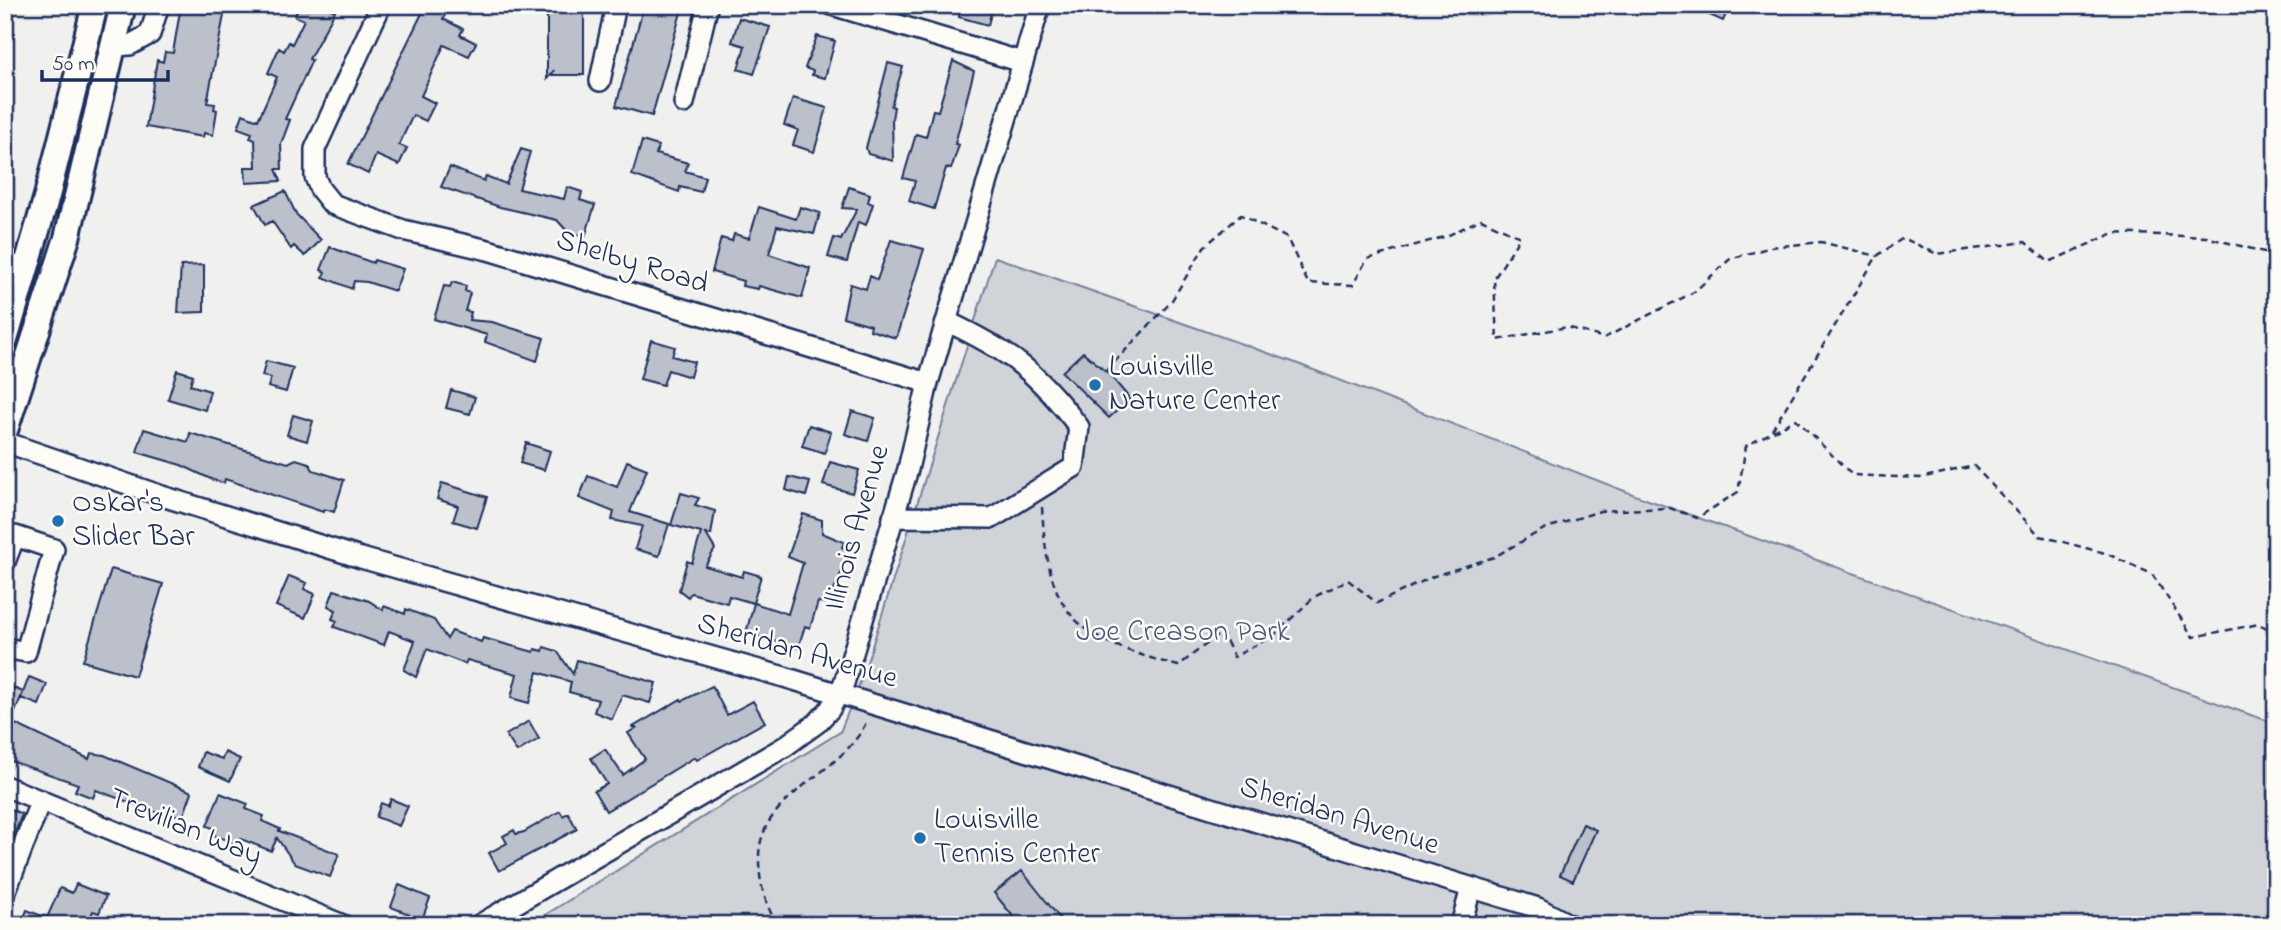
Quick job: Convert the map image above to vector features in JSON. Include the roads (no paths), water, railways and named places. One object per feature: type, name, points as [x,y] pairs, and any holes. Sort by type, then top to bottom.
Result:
[{"type":"main road","points":[[5,340],[16,266],[95,5]]},
{"type":"main road","points":[[5,430],[67,238],[123,5]]},
{"type":"street","points":[[114,46],[130,46],[150,34],[159,5]]},
{"type":"street","name":"Shelby Road","points":[[381,5],[315,149],[315,177],[322,194],[341,210],[403,230],[488,250],[928,383]]},
{"type":"street","points":[[600,81],[616,5]]},
{"type":"street","points":[[684,103],[708,5]]},
{"type":"street","points":[[832,5],[1022,62]]},
{"type":"street","name":"Illinois Avenue","points":[[479,925],[784,747],[817,723],[838,695],[854,652],[928,383],[1040,5]]},
{"type":"street","points":[[893,517],[992,518],[1041,490],[1074,467],[1079,427],[1046,384],[1000,346],[948,322]]},
{"type":"street","name":"Sheridan Avenue","points":[[5,442],[162,496],[360,558],[838,695],[1538,908],[1570,925]]},
{"type":"street","points":[[5,562],[15,536],[54,549],[26,652],[5,648]]},
{"type":"street","name":"Trevilian Way","points":[[5,786],[342,925]]},
{"type":"street","points":[[5,893],[41,800]]},
{"type":"street","points":[[1461,925],[1471,888]]},
{"type":"place","name":"Louisville Nature Center","points":[[1095,385]]},
{"type":"place","name":"Oskar's Slider Bar","points":[[58,521]]},
{"type":"place","name":"Louisville Tennis Center","points":[[920,838]]},
{"type":"park label","name":"Joe Creason Park","points":[[1183,633]]}]
